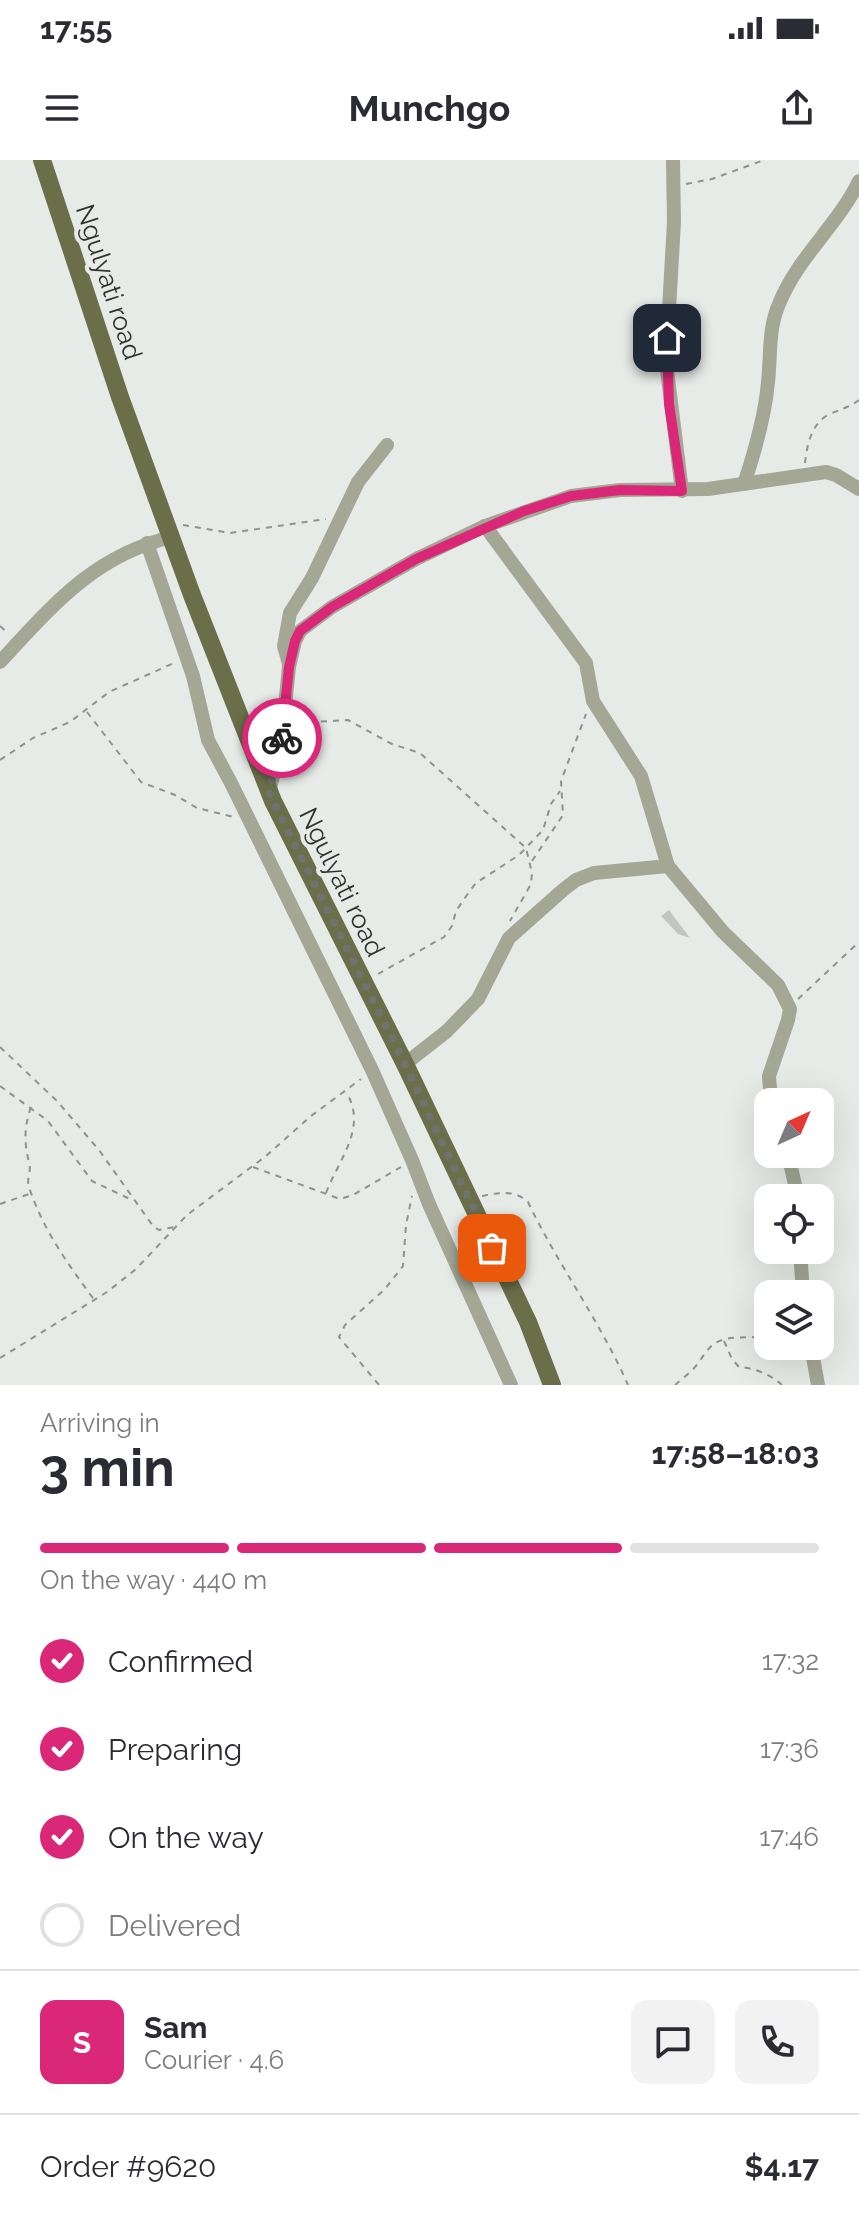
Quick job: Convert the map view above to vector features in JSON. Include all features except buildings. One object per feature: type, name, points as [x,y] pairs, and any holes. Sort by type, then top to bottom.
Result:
[{"type":"main road","name":"Ngulyati road","points":[[42,160],[120,397],[192,595],[269,792],[405,1064],[528,1322],[552,1385]]},
{"type":"street","points":[[673,160],[674,222],[666,362],[682,491]]},
{"type":"street","points":[[744,484],[761,427],[772,328],[779,303],[794,275],[859,181]]},
{"type":"street","points":[[289,664],[284,646],[290,613],[312,578],[358,482],[387,445]]},
{"type":"street","points":[[269,792],[279,761],[289,664],[300,631],[416,559],[485,526],[571,496],[620,490],[682,491],[804,474],[836,475],[859,489]]},
{"type":"street","points":[[485,526],[586,663],[592,698],[641,776],[668,866],[723,932],[778,985],[790,1009],[769,1076],[770,1088]]},
{"type":"street","points":[[0,662],[69,589],[109,561],[147,543],[169,528]]},
{"type":"street","points":[[147,543],[186,656],[208,740],[372,1070],[511,1385]]},
{"type":"street","points":[[405,1064],[447,1031],[478,999],[509,938],[576,880],[594,873],[668,866]]},
{"type":"street","points":[[814,1360],[818,1385]]},
{"type":"path","points":[[673,186],[712,179],[764,160]]},
{"type":"path","points":[[804,474],[809,438],[819,421],[859,400]]},
{"type":"path","points":[[169,528],[188,527],[230,533],[340,517]]},
{"type":"path","points":[[0,760],[33,738],[70,722],[109,692],[186,656]]},
{"type":"path","points":[[531,862],[563,815],[561,781],[592,698]]},
{"type":"path","points":[[86,711],[141,782],[212,814],[230,818],[248,817]]},
{"type":"path","points":[[284,723],[348,720],[392,744],[420,753],[526,848],[531,862],[531,884],[511,919],[509,938]]},
{"type":"path","points":[[362,980],[385,971],[444,937],[469,892],[526,848],[543,830],[551,804],[560,791]]},
{"type":"path","points":[[790,1009],[859,942]]},
{"type":"path","points":[[0,1047],[57,1101],[99,1150],[156,1228],[174,1227]]},
{"type":"path","points":[[0,1358],[95,1301],[136,1269],[174,1227],[372,1070]]},
{"type":"path","points":[[0,1086],[48,1121],[92,1181],[135,1201]]},
{"type":"path","points":[[325,1195],[355,1129],[354,1109],[345,1091]]},
{"type":"path","points":[[31,1107],[25,1137],[25,1153],[31,1166],[28,1185],[48,1235],[95,1301]]},
{"type":"path","points":[[252,1167],[340,1199],[353,1195],[412,1160]]},
{"type":"path","points":[[379,1385],[339,1337],[345,1325],[385,1289],[403,1266],[406,1225],[413,1192]]},
{"type":"path","points":[[469,1199],[505,1192],[522,1196],[528,1202],[628,1385]]},
{"type":"path","points":[[0,1204],[32,1193]]},
{"type":"path","points":[[675,1385],[698,1363],[706,1350],[724,1340],[754,1338]]},
{"type":"path","points":[[724,1340],[739,1367],[751,1367],[782,1385]]},
{"type":"way so far","points":[[282,738],[279,761],[269,792],[405,1064],[492,1248]]},
{"type":"route","points":[[282,738],[289,667],[295,641],[300,631],[332,607],[416,559],[524,511],[571,496],[620,490],[682,491],[669,404],[667,338]]}]
